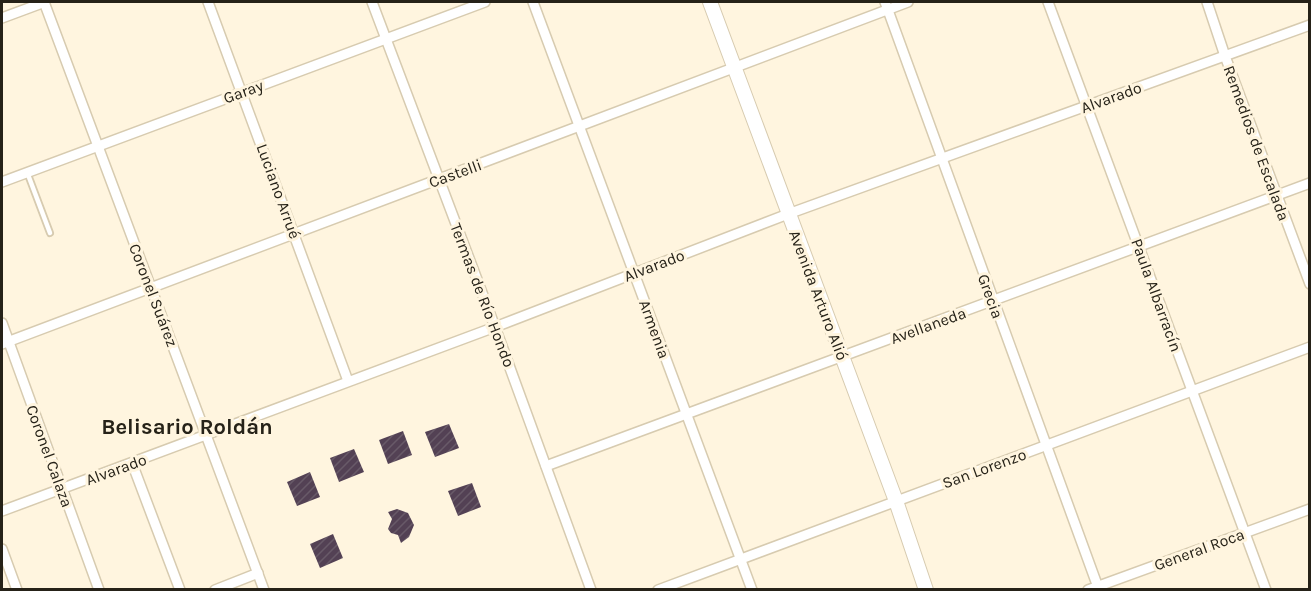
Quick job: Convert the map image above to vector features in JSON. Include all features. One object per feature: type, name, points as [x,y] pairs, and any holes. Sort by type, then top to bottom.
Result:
[{"type":"main road","name":"Avenida Arturo Alió","points":[[710,2],[896,501],[926,590]]},
{"type":"street","points":[[2,18],[45,2]]},
{"type":"street","name":"Coronel Suárez","points":[[45,2],[264,590]]},
{"type":"street","name":"Luciano Arrué","points":[[208,2],[243,91],[348,381]]},
{"type":"street","name":"Termas de Río Hondo","points":[[372,2],[495,327],[591,590]]},
{"type":"street","name":"Garay","points":[[2,182],[485,2]]},
{"type":"street","name":"Armenia","points":[[533,2],[752,590]]},
{"type":"street","name":"Castelli","points":[[5,343],[294,232],[439,180],[735,68],[886,5],[908,2]]},
{"type":"street","name":"Paula Albarracín","points":[[1048,2],[1266,590]]},
{"type":"street","name":"Remedios de Escalada","points":[[1207,2],[1310,284]]},
{"type":"street","name":"Grecia","points":[[886,5],[1046,445],[1095,588]]},
{"type":"street","name":"Alvarado","points":[[2,512],[495,327],[788,213],[1310,25]]},
{"type":"street","name":"Avellaneda","points":[[546,466],[1310,183]]},
{"type":"street","name":"Coronel Calaza","points":[[2,323],[5,343],[99,590]]},
{"type":"street","name":"San Lorenzo","points":[[658,590],[1310,347]]},
{"type":"street","points":[[132,463],[180,590]]},
{"type":"street","name":"General Roca","points":[[1095,588],[1310,509]]},
{"type":"street","points":[[2,549],[17,590]]},
{"type":"street","points":[[215,590],[258,573]]},
{"type":"lane","points":[[27,172],[51,233]]},
{"type":"building","points":[[449,424],[459,448],[435,457],[425,432]]},
{"type":"building","points":[[403,431],[412,455],[388,464],[379,440]]},
{"type":"building","points":[[354,449],[364,472],[339,482],[330,458]]},
{"type":"building","points":[[310,472],[320,497],[297,506],[287,482]]},
{"type":"building","points":[[472,483],[481,507],[458,516],[448,491]]},
{"type":"building","points":[[397,509],[408,513],[414,525],[409,537],[401,543],[398,535],[391,533],[388,529],[392,519],[388,512]]},
{"type":"building","points":[[333,534],[343,558],[320,568],[310,544]]},
{"type":"district","name":"Belisario Roldán","points":[[187,426]]}]
